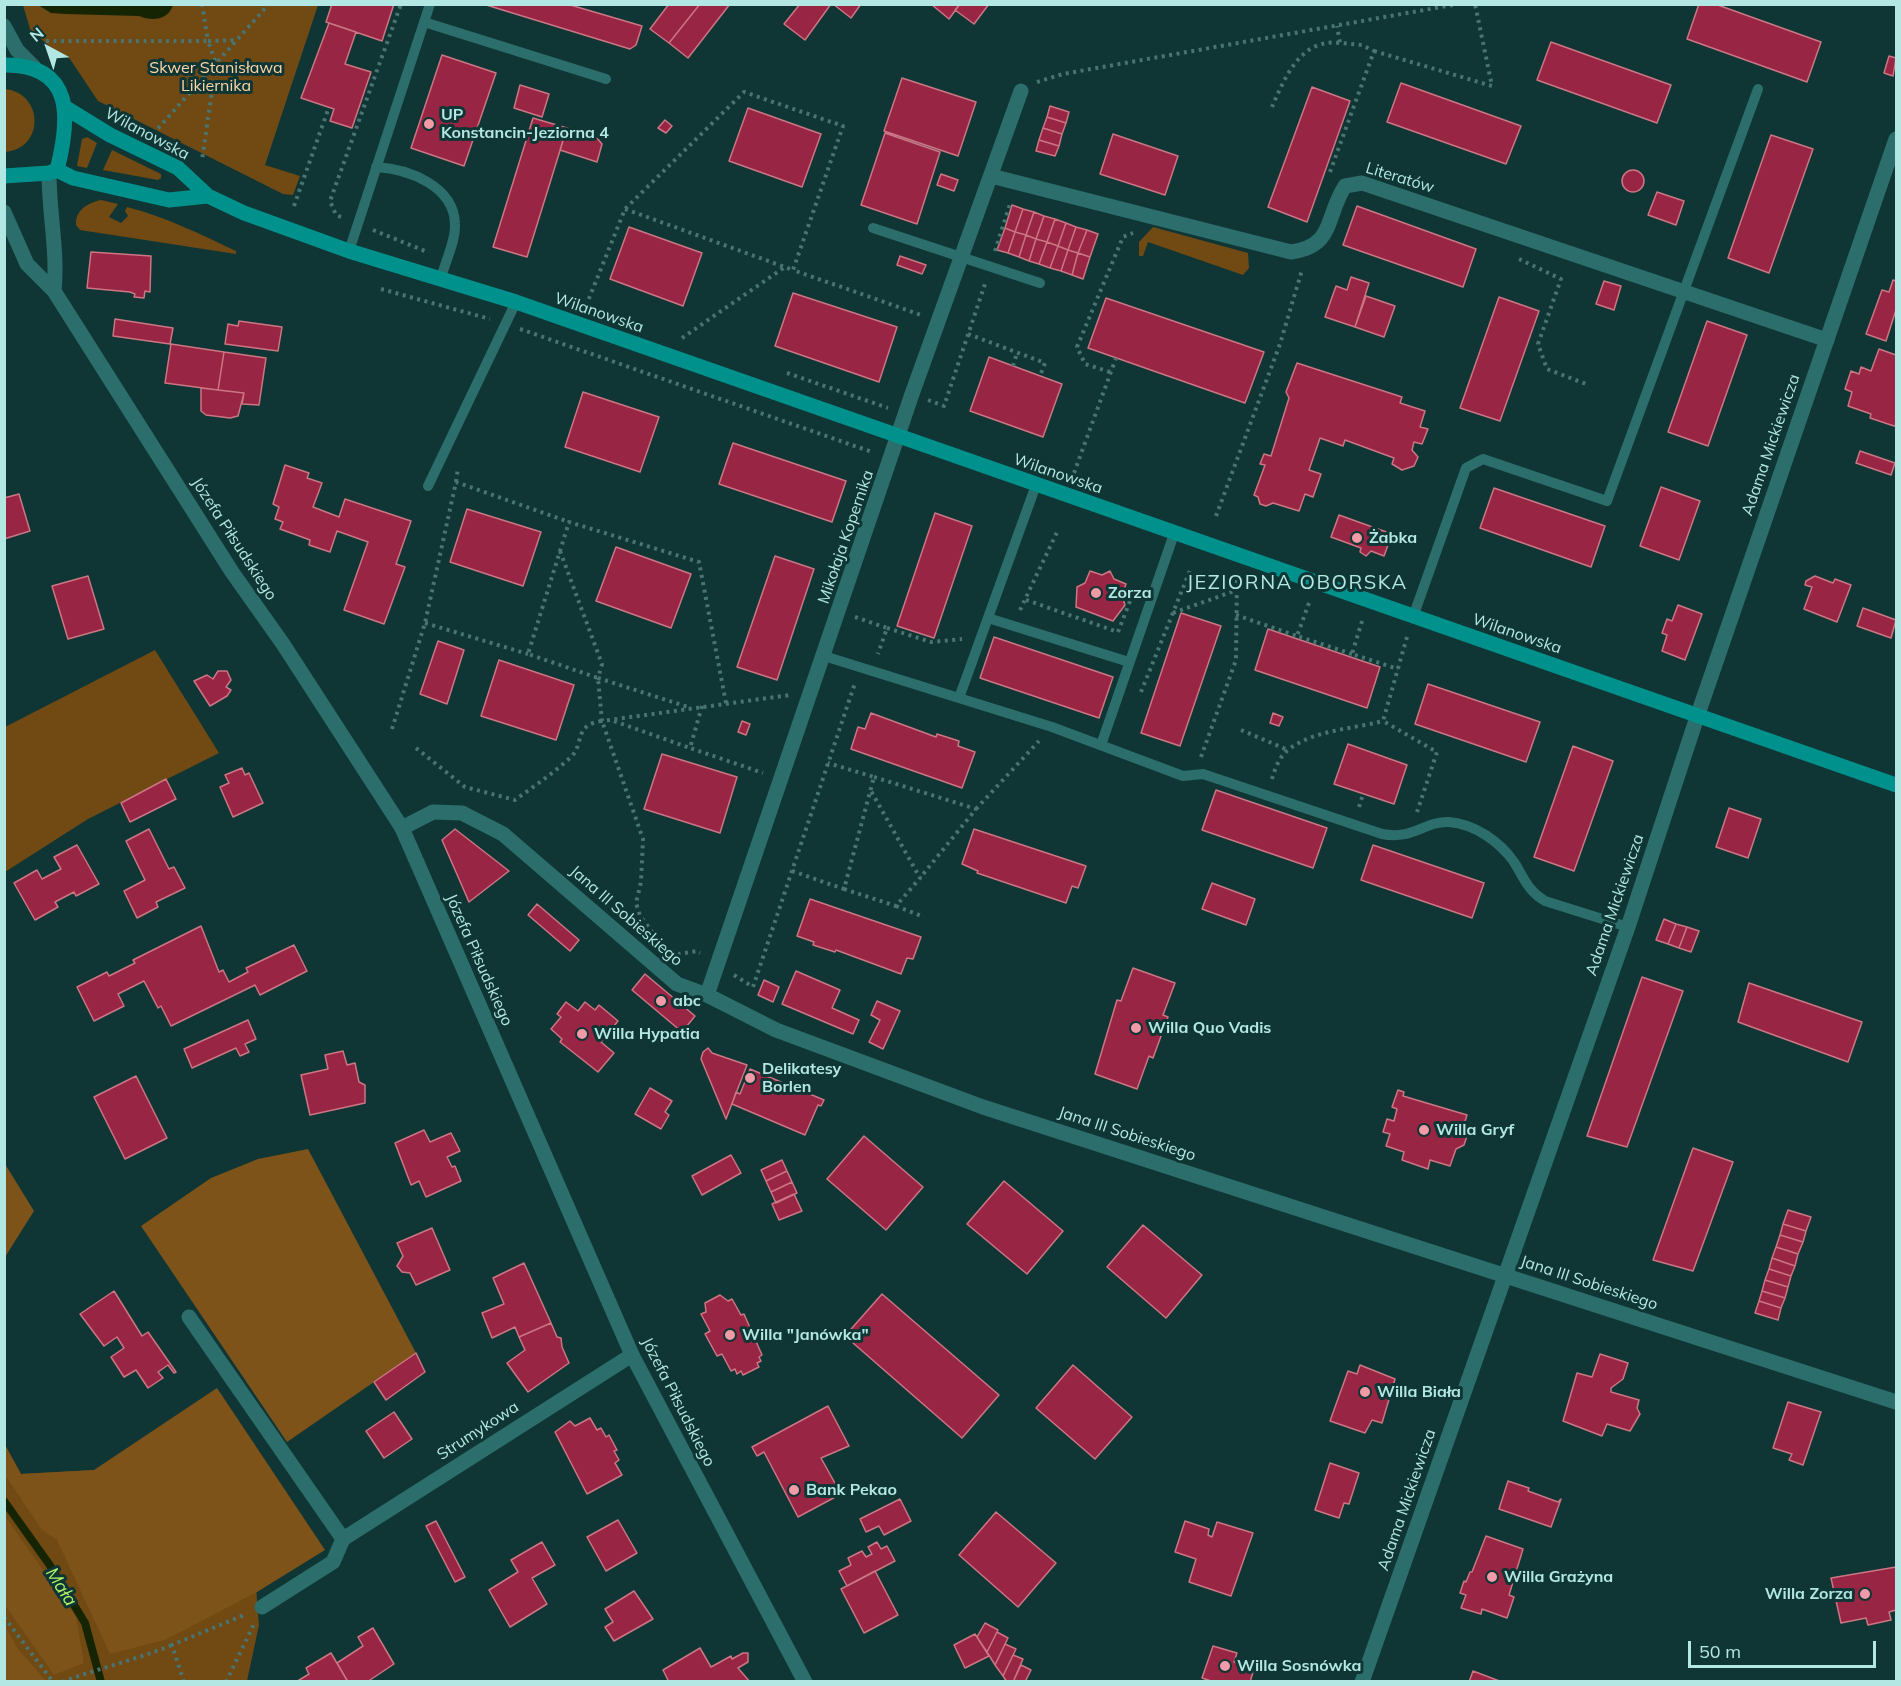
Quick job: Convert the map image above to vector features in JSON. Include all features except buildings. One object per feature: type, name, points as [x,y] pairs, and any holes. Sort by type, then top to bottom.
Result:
[{"type":"main road","points":[[4,66],[34,67],[53,81],[60,90],[66,108],[66,136],[53,172]]},
{"type":"main road","name":"Wilanowska","points":[[66,108],[110,135],[178,168],[208,196],[256,218],[349,251],[516,302],[1896,785]]},
{"type":"main road","points":[[4,176],[53,172],[169,200],[208,196]]},
{"type":"street","points":[[4,26],[17,50],[34,67]]},
{"type":"street","name":"Mikołaja Kopernika","points":[[707,995],[899,437],[1021,92]]},
{"type":"street","name":"Adama Mickiewicza","points":[[1362,1682],[1628,927],[1697,717],[1896,139]]},
{"type":"street","points":[[53,172],[49,212],[56,268],[54,291]]},
{"type":"street","name":"Literatów","points":[[991,176],[1290,252],[1317,245],[1323,237],[1345,186],[1362,183],[1827,340]]},
{"type":"street","name":"Józefa Piłsudskiego","points":[[4,212],[27,264],[54,291],[232,572],[289,654],[402,828],[632,1355],[805,1682]]},
{"type":"street","name":"Jana III Sobieskiego","points":[[402,828],[433,812],[462,813],[503,834],[677,984],[707,995],[776,1030],[983,1107],[1506,1274],[1896,1402]]},
{"type":"street","points":[[189,1317],[343,1539]]},
{"type":"street","name":"Strumykowa","points":[[262,1607],[333,1562],[343,1539],[632,1355]]},
{"type":"lane","points":[[349,251],[430,4]]},
{"type":"lane","points":[[424,22],[606,79]]},
{"type":"lane","points":[[1413,617],[1466,468],[1483,459],[1607,501],[1758,89]]},
{"type":"lane","points":[[376,167],[408,172],[447,199],[456,226],[441,278]]},
{"type":"lane","points":[[873,228],[961,259],[1040,283]]},
{"type":"lane","points":[[428,486],[507,325],[516,302]]},
{"type":"lane","points":[[959,698],[993,620],[1036,485]]},
{"type":"lane","points":[[1101,746],[1128,662],[1174,534]]},
{"type":"lane","points":[[993,620],[1128,662]]},
{"type":"lane","points":[[824,656],[959,698],[1183,776],[1203,774],[1382,834],[1397,837],[1448,822],[1473,829],[1504,849],[1534,894],[1545,901],[1628,927]]},
{"type":"path","points":[[202,4],[208,41],[216,64],[202,160]]},
{"type":"path","points":[[153,135],[269,4]]},
{"type":"path","points":[[336,215],[330,201],[401,4]]},
{"type":"path","points":[[1021,92],[1040,80],[1063,74],[1458,4]]},
{"type":"path","points":[[1374,51],[1492,86],[1475,4]]},
{"type":"path","points":[[46,41],[238,40]]},
{"type":"path","points":[[1272,107],[1296,61],[1319,44],[1340,43]]},
{"type":"path","points":[[586,306],[625,209],[744,92],[843,126],[793,270]]},
{"type":"path","points":[[294,206],[329,107]]},
{"type":"path","points":[[625,209],[927,317]]},
{"type":"path","points":[[1110,372],[1085,364],[1077,347],[1123,237],[1136,232]]},
{"type":"path","points":[[1513,256],[1561,279],[1538,344],[1547,369],[1586,384]]},
{"type":"path","points":[[682,338],[785,267]]},
{"type":"path","points":[[1216,516],[1280,345],[1303,268]]},
{"type":"path","points":[[381,289],[507,325],[872,451],[878,460],[874,471],[886,475]]},
{"type":"path","points":[[968,334],[1045,363],[1040,376]]},
{"type":"path","points":[[1013,366],[1017,353]]},
{"type":"path","points":[[1074,473],[1116,357]]},
{"type":"path","points":[[392,729],[425,623],[456,482],[569,522],[699,562],[726,703]]},
{"type":"path","points":[[528,654],[569,522]]},
{"type":"path","points":[[993,620],[1023,608],[1058,530]]},
{"type":"path","points":[[560,550],[602,664],[598,678],[602,721],[644,838],[641,882],[636,903],[640,916],[663,945],[679,954],[697,951],[753,987],[863,657],[875,663],[887,628]]},
{"type":"path","points":[[1195,759],[1200,760],[1236,660],[1237,577]]},
{"type":"path","points":[[1173,613],[1237,590]]},
{"type":"path","points":[[1026,600],[1118,633],[1133,592]]},
{"type":"path","points":[[1297,636],[1309,603]]},
{"type":"path","points":[[850,615],[932,642],[973,638]]},
{"type":"path","points":[[1236,615],[1398,669]]},
{"type":"path","points":[[1352,654],[1362,621]]},
{"type":"path","points":[[425,623],[528,654],[691,708]]},
{"type":"path","points":[[1383,721],[1407,637]]},
{"type":"path","points":[[416,748],[465,787],[515,800],[573,755],[581,731],[594,722],[796,694],[793,704]]},
{"type":"path","points":[[690,748],[702,706]]},
{"type":"path","points":[[612,720],[769,774]]},
{"type":"path","points":[[1270,784],[1277,764],[1288,750],[1321,734],[1383,721],[1437,752],[1417,814]]},
{"type":"path","points":[[1241,730],[1288,750]]},
{"type":"path","points":[[828,763],[976,809],[896,906]]},
{"type":"path","points":[[844,889],[874,777]]},
{"type":"path","points":[[870,791],[920,878]]},
{"type":"path","points":[[792,871],[924,916]]},
{"type":"path","points":[[62,1682],[112,1664],[144,1657],[262,1607]]},
{"type":"path","points":[[226,1682],[262,1607]]},
{"type":"path","points":[[4,1617],[53,1682]]},
{"type":"path","points":[[172,1645],[184,1682]]},
{"type":"green space","name":"Skwer Stanisława Likiernika","points":[[23,5],[318,5],[265,165],[300,176],[293,195],[283,194],[98,101],[70,59],[50,47],[30,29]]},
{"type":"green space","points":[[5,89],[18,93],[27,100],[33,110],[35,121],[33,132],[27,141],[18,149],[5,152]]},
{"type":"green space","points":[[87,137],[97,143],[87,168],[77,166],[82,139]]},
{"type":"green space","points":[[112,150],[161,174],[161,178],[158,180],[103,170]]},
{"type":"green space","points":[[101,200],[118,204],[109,217],[121,223],[128,216],[125,211],[127,207],[183,226],[236,251],[236,254],[80,230],[76,225],[76,220],[80,211],[87,205]]},
{"type":"green space","points":[[1153,227],[1248,253],[1249,268],[1243,275],[1148,242],[1143,256],[1139,256],[1139,242]]},
{"type":"green space","points":[[155,650],[219,753],[88,819],[5,872],[5,727]]},
{"type":"green space","points":[[5,1445],[21,1474],[94,1470],[255,1574],[259,1625],[247,1681],[5,1681]]},
{"type":"shaded area","points":[[38,5],[173,5],[163,17],[149,19],[139,16],[51,13]]},
{"type":"shaded area","points":[[308,1149],[416,1353],[287,1442],[141,1226],[211,1178],[258,1159]]},
{"type":"shaded area","points":[[4,1164],[34,1211],[5,1257]]},
{"type":"shaded area","points":[[217,1388],[325,1550],[257,1592],[165,1640],[110,1654],[57,1540],[42,1530],[5,1475],[5,1445],[21,1474],[94,1470]]},
{"type":"shaded area","points":[[5,1516],[76,1617],[84,1663],[54,1675],[5,1605]]},
{"type":"shaded area","points":[[5,1626],[18,1649],[46,1681],[5,1681]]},
{"type":"waterway","name":"Mała","points":[[4,1501],[49,1564],[85,1623],[101,1682]]},
{"type":"place","name":"UP Konstancin-Jeziorna 4","points":[[429,124]]},
{"type":"place","name":"Żabka","points":[[1357,538]]},
{"type":"place","name":"Zorza","points":[[1096,593]]},
{"type":"place","name":"abc","points":[[661,1001]]},
{"type":"place","name":"Willa Quo Vadis","points":[[1136,1028]]},
{"type":"place","name":"Willa Hypatia","points":[[582,1034]]},
{"type":"place","name":"Delikatesy Borlen","points":[[750,1078]]},
{"type":"place","name":"Willa Gryf","points":[[1424,1130]]},
{"type":"place","name":"Willa \"Janówka\"","points":[[730,1335]]},
{"type":"place","name":"Willa Biała","points":[[1365,1392]]},
{"type":"place","name":"Bank Pekao","points":[[794,1490]]},
{"type":"place","name":"Willa Grażyna","points":[[1492,1577]]},
{"type":"place","name":"Willa Zorza","points":[[1865,1594]]},
{"type":"place","name":"Willa Sosnówka","points":[[1225,1666]]},
{"type":"district","name":"JEZIORNA OBORSKA","points":[[1297,583]]}]
